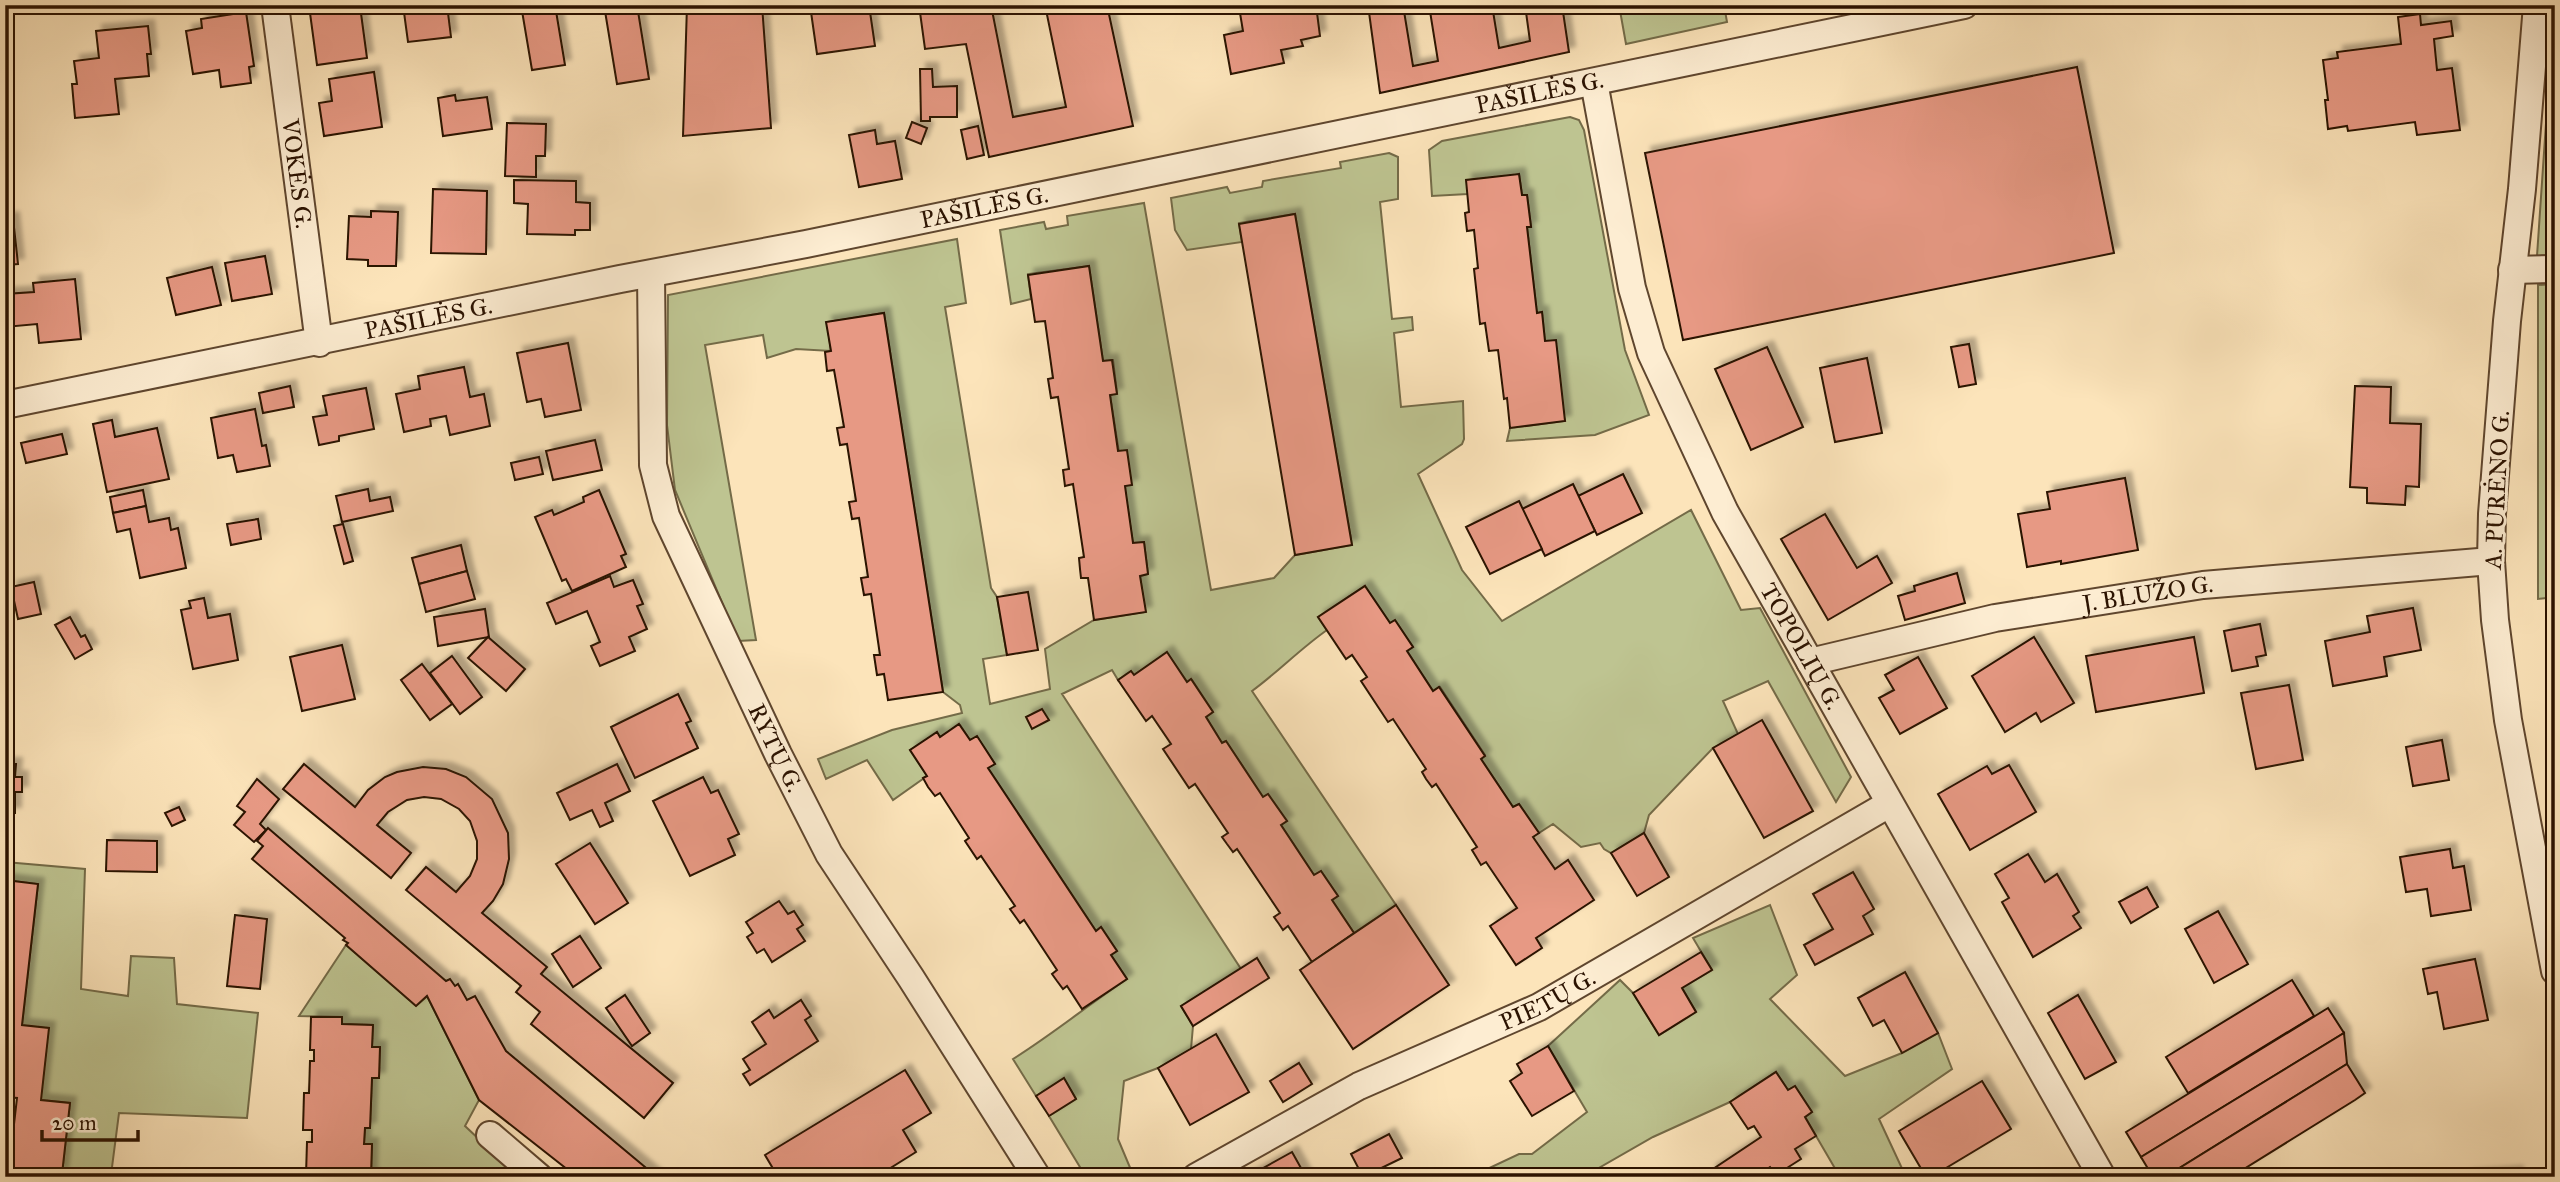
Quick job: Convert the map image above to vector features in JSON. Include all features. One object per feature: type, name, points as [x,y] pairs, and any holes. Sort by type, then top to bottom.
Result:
[{"type":"street","name":"VOKĖS G.","points":[[275,5],[319,342]]},
{"type":"street","name":"PAŠILĖS G.","points":[[5,405],[806,244],[1964,5]]},
{"type":"street","name":"A. PURĖNO G.","points":[[2537,5],[2493,500],[2491,561],[2508,720],[2555,971]]},
{"type":"street","name":"TOPOLIŲ G.","points":[[1594,82],[1632,288],[1651,353],[1725,512],[2102,1177]]},
{"type":"street","points":[[2512,271],[2555,269]]},
{"type":"street","name":"RYTŲ G.","points":[[652,274],[653,465],[666,516],[778,754],[829,854],[1037,1177]]},
{"type":"street","name":"J. BLUŽO G.","points":[[1810,662],[1995,618],[2203,585],[2491,561]]},
{"type":"street","name":"PIETŲ G.","points":[[1196,1177],[1359,1086],[1538,1007],[1889,804]]},
{"type":"street","points":[[491,1135],[539,1177]]},
{"type":"green space","points":[[1619,5],[1724,5],[1727,22],[1626,44]]},
{"type":"green space","points":[[2554,5],[2555,255],[2537,256]]},
{"type":"green space","points":[[1570,117],[1579,120],[1584,130],[1625,350],[1649,415],[1595,435],[1507,441],[1510,428],[1565,421],[1545,341],[1542,312],[1537,313],[1527,227],[1531,226],[1527,195],[1522,195],[1519,174],[1468,194],[1432,196],[1429,150],[1442,141]]},
{"type":"green space","points":[[1389,153],[1398,157],[1398,199],[1380,202],[1392,319],[1412,317],[1413,330],[1394,333],[1401,407],[1463,401],[1462,444],[1418,474],[1462,570],[1502,621],[1691,510],[1741,610],[1760,608],[1851,777],[1836,802],[1768,681],[1723,701],[1738,734],[1713,748],[1649,815],[1644,833],[1611,853],[1600,843],[1581,847],[1553,824],[1539,833],[1519,804],[1513,807],[1481,759],[1485,755],[1440,687],[1433,691],[1407,651],[1413,647],[1395,620],[1390,623],[1365,586],[1318,617],[1327,630],[1252,691],[1396,905],[1354,933],[1332,900],[1338,896],[1321,871],[1314,875],[1281,825],[1287,821],[1268,794],[1263,797],[1226,741],[1222,743],[1206,717],[1213,712],[1192,680],[1187,682],[1167,653],[1134,675],[1131,671],[1118,680],[1112,670],[1062,694],[1241,969],[1181,1006],[1193,1026],[1191,1049],[1158,1068],[1124,1081],[1118,1139],[1134,1177],[1086,1177],[1049,1116],[1076,1099],[1064,1079],[1036,1096],[1013,1059],[1127,979],[1111,955],[1117,951],[1101,927],[1096,931],[988,768],[995,764],[977,737],[970,740],[960,725],[940,737],[937,733],[910,750],[927,776],[893,800],[867,760],[826,779],[818,759],[892,730],[962,713],[960,705],[943,692],[884,313],[827,322],[831,351],[796,349],[767,358],[763,335],[705,345],[756,640],[738,641],[675,490],[667,425],[668,295],[957,239],[966,303],[945,307],[991,588],[997,597],[1007,655],[983,659],[990,704],[1050,689],[1045,649],[1094,620],[1145,612],[1140,576],[1148,574],[1144,542],[1133,543],[1110,395],[1117,393],[1113,360],[1103,361],[1089,266],[1028,274],[1031,299],[1011,304],[1000,230],[1044,222],[1046,229],[1068,225],[1067,216],[1144,203],[1211,590],[1274,578],[1295,555],[1352,545],[1295,214],[1239,223],[1242,242],[1187,250],[1175,230],[1171,198],[1227,187],[1230,193],[1262,187],[1263,181],[1341,168],[1340,162]]},
{"type":"green space","points":[[2555,284],[2555,597],[2538,599],[2538,285]]},
{"type":"green space","points":[[5,862],[85,869],[81,989],[128,996],[131,956],[174,958],[177,1004],[258,1013],[247,1118],[119,1113],[111,1175],[62,1174],[70,1103],[41,1100],[22,1025],[38,884],[5,880]]},
{"type":"green space","points":[[1770,905],[1797,975],[1770,999],[1845,1076],[1902,1053],[1938,1033],[1952,1069],[1879,1119],[1906,1177],[1840,1177],[1805,1117],[1812,1112],[1795,1086],[1788,1090],[1776,1072],[1730,1102],[1653,1137],[1583,1177],[1486,1177],[1483,1171],[1519,1154],[1532,1154],[1587,1112],[1548,1046],[1620,980],[1633,993],[1659,1035],[1696,1012],[1682,988],[1712,970],[1693,938]]},
{"type":"green space","points":[[346,945],[416,1006],[427,996],[479,1100],[465,1126],[519,1177],[371,1176],[372,1144],[364,1144],[365,1128],[370,1127],[372,1078],[379,1078],[380,1048],[372,1047],[373,1025],[342,1024],[342,1017],[299,1016]]},
{"type":"building","points":[[5,5],[43,5],[43,6],[5,11]]},
{"type":"building","points":[[403,5],[447,5],[451,37],[408,42]]},
{"type":"building","points":[[521,5],[555,5],[565,65],[532,70]]},
{"type":"building","points":[[604,5],[637,5],[649,79],[617,84]]},
{"type":"building","points":[[687,5],[762,5],[771,128],[683,136]]},
{"type":"building","points":[[810,5],[869,5],[875,46],[817,54]]},
{"type":"building","points":[[919,5],[991,5],[1013,117],[1066,107],[1045,5],[1107,5],[1133,126],[989,157],[966,44],[925,49]]},
{"type":"building","points":[[1227,5],[1316,5],[1320,36],[1301,40],[1303,46],[1281,50],[1284,63],[1231,74],[1224,35],[1243,31],[1239,7],[1228,10]]},
{"type":"building","points":[[1368,5],[1403,5],[1413,66],[1438,61],[1429,5],[1492,5],[1499,48],[1530,41],[1525,5],[1562,5],[1569,52],[1380,93]]},
{"type":"building","points":[[360,6],[367,58],[317,65],[310,13]]},
{"type":"building","points":[[246,12],[254,66],[249,67],[251,83],[221,87],[219,70],[193,74],[186,31],[202,28],[201,19]]},
{"type":"building","points":[[2420,14],[2421,25],[2451,21],[2453,36],[2434,39],[2437,70],[2452,68],[2460,130],[2417,135],[2415,122],[2348,131],[2347,126],[2328,129],[2323,60],[2338,58],[2337,52],[2401,44],[2398,17]]},
{"type":"building","points":[[148,26],[151,54],[147,54],[149,76],[115,79],[119,114],[75,118],[72,84],[77,84],[74,61],[99,58],[96,31]]},
{"type":"building","points":[[2077,67],[2114,253],[1683,340],[1645,153]]},
{"type":"building","points":[[920,69],[932,69],[933,87],[957,86],[957,117],[930,117],[930,121],[921,121]]},
{"type":"building","points":[[374,72],[382,127],[324,136],[319,103],[332,101],[329,79]]},
{"type":"building","points":[[455,95],[456,101],[487,97],[492,129],[443,136],[438,98]]},
{"type":"building","points":[[912,122],[927,128],[921,144],[906,138]]},
{"type":"building","points":[[507,123],[546,124],[545,156],[536,156],[536,177],[505,176]]},
{"type":"building","points":[[978,126],[984,155],[967,159],[961,130]]},
{"type":"building","points":[[875,130],[877,144],[895,141],[902,179],[859,187],[849,135]]},
{"type":"building","points":[[1519,174],[1522,195],[1527,195],[1531,227],[1527,227],[1537,313],[1542,312],[1545,341],[1556,340],[1565,421],[1510,428],[1498,350],[1489,351],[1485,323],[1480,324],[1474,269],[1478,268],[1474,230],[1467,231],[1465,213],[1469,212],[1466,180]]},
{"type":"building","points":[[514,180],[576,181],[576,202],[590,203],[590,230],[575,230],[575,235],[527,234],[528,204],[514,203]]},
{"type":"building","points":[[433,189],[487,191],[486,254],[431,253]]},
{"type":"building","points":[[371,211],[398,212],[396,266],[368,266],[368,260],[347,259],[349,216],[371,217]]},
{"type":"building","points":[[1295,214],[1352,545],[1295,555],[1239,224]]},
{"type":"building","points":[[13,218],[18,264],[5,265],[5,219]]},
{"type":"building","points":[[265,256],[272,294],[232,301],[225,263]]},
{"type":"building","points":[[1089,266],[1103,361],[1112,360],[1117,394],[1110,395],[1118,451],[1127,450],[1132,485],[1125,486],[1133,543],[1144,542],[1148,574],[1140,576],[1146,612],[1094,620],[1088,578],[1081,578],[1079,558],[1084,557],[1073,484],[1065,486],[1063,470],[1069,469],[1058,397],[1051,398],[1048,379],[1053,378],[1045,321],[1035,322],[1028,275]]},
{"type":"building","points":[[212,267],[221,305],[176,315],[167,278]]},
{"type":"building","points":[[75,279],[81,339],[39,343],[37,324],[5,327],[5,294],[34,292],[33,283]]},
{"type":"building","points":[[884,313],[943,692],[888,700],[884,674],[877,675],[874,655],[880,655],[871,594],[864,595],[861,578],[868,577],[859,518],[852,519],[849,502],[856,501],[847,444],[840,445],[837,428],[844,427],[834,370],[827,371],[825,352],[831,351],[826,322]]},
{"type":"building","points":[[568,343],[581,410],[545,417],[541,399],[527,402],[517,353]]},
{"type":"building","points":[[1969,344],[1976,384],[1959,387],[1951,347]]},
{"type":"building","points":[[1767,347],[1803,427],[1751,450],[1715,369]]},
{"type":"building","points":[[1867,358],[1882,433],[1835,442],[1820,368]]},
{"type":"building","points":[[464,367],[470,397],[484,394],[490,426],[450,435],[446,416],[430,419],[431,426],[404,432],[396,394],[420,389],[418,376]]},
{"type":"building","points":[[290,386],[294,407],[263,413],[259,393]]},
{"type":"building","points":[[2355,386],[2391,387],[2390,423],[2421,424],[2419,487],[2406,486],[2405,505],[2367,503],[2367,488],[2350,487]]},
{"type":"building","points":[[366,388],[374,429],[339,436],[339,441],[319,445],[313,417],[327,415],[323,396]]},
{"type":"building","points":[[255,409],[262,446],[266,445],[270,466],[237,472],[233,455],[218,458],[211,418]]},
{"type":"building","points":[[112,420],[115,437],[157,428],[169,479],[107,492],[93,424]]},
{"type":"building","points":[[62,434],[67,454],[26,463],[21,443]]},
{"type":"building","points":[[595,440],[602,470],[553,480],[546,451]]},
{"type":"building","points":[[539,457],[543,474],[515,480],[511,463]]},
{"type":"building","points":[[1623,474],[1642,513],[1597,535],[1578,496]]},
{"type":"building","points":[[2125,478],[2138,550],[2061,564],[2061,561],[2027,567],[2018,514],[2050,509],[2047,492]]},
{"type":"building","points":[[1573,484],[1595,531],[1545,556],[1522,509]]},
{"type":"building","points":[[368,489],[370,501],[390,497],[393,511],[342,522],[336,496]]},
{"type":"building","points":[[143,490],[146,506],[113,513],[110,497]]},
{"type":"building","points":[[599,490],[626,554],[621,556],[626,567],[572,591],[566,579],[562,581],[535,517],[552,510],[554,515],[584,502],[583,497]]},
{"type":"building","points":[[1519,501],[1542,549],[1490,574],[1466,527]]},
{"type":"building","points":[[146,506],[149,522],[169,518],[171,530],[178,528],[186,568],[140,578],[130,529],[117,532],[113,513]]},
{"type":"building","points":[[1825,514],[1857,568],[1877,556],[1892,583],[1828,620],[1781,539]]},
{"type":"building","points":[[258,519],[261,539],[231,545],[227,524]]},
{"type":"building","points":[[343,524],[353,561],[344,564],[334,526]]},
{"type":"building","points":[[461,545],[467,571],[419,584],[412,558]]},
{"type":"building","points":[[467,571],[475,599],[426,612],[419,584]]},
{"type":"building","points":[[1957,573],[1965,603],[1905,620],[1898,596],[1915,591],[1914,586]]},
{"type":"building","points":[[610,576],[614,587],[633,580],[643,604],[637,606],[647,629],[629,637],[635,651],[600,666],[591,646],[600,642],[587,611],[556,624],[547,603]]},
{"type":"building","points":[[34,582],[41,614],[18,619],[11,587]]},
{"type":"building","points":[[1365,586],[1390,623],[1395,620],[1413,647],[1407,651],[1433,691],[1439,687],[1485,756],[1481,759],[1513,807],[1519,804],[1539,833],[1533,837],[1555,869],[1568,860],[1594,900],[1536,938],[1542,948],[1516,965],[1490,926],[1517,908],[1486,862],[1481,865],[1472,850],[1477,847],[1436,784],[1432,787],[1426,779],[1422,772],[1426,769],[1393,719],[1388,722],[1361,681],[1367,677],[1352,655],[1346,659],[1318,617]]},
{"type":"building","points":[[1028,592],[1038,650],[1007,655],[997,597]]},
{"type":"building","points":[[204,598],[208,618],[230,614],[238,660],[193,669],[181,610],[191,608],[189,601]]},
{"type":"building","points":[[2413,608],[2421,650],[2384,657],[2387,676],[2333,686],[2325,641],[2370,632],[2367,616]]},
{"type":"building","points":[[485,609],[489,637],[438,646],[434,617]]},
{"type":"building","points":[[70,617],[81,637],[85,635],[92,649],[75,659],[55,625]]},
{"type":"building","points":[[2260,624],[2266,655],[2256,657],[2258,666],[2232,671],[2224,631]]},
{"type":"building","points":[[488,637],[525,669],[506,691],[468,658]]},
{"type":"building","points":[[2034,637],[2074,703],[2041,722],[2036,713],[2005,732],[1972,676]]},
{"type":"building","points":[[2194,637],[2204,693],[2096,712],[2086,656]]},
{"type":"building","points":[[342,645],[355,699],[302,711],[290,657]]},
{"type":"building","points":[[1167,652],[1187,682],[1191,679],[1213,712],[1206,717],[1222,743],[1226,741],[1263,797],[1268,794],[1287,821],[1281,825],[1314,875],[1321,871],[1338,896],[1332,900],[1354,933],[1312,962],[1288,926],[1283,930],[1274,917],[1280,913],[1237,849],[1233,852],[1222,837],[1228,833],[1195,784],[1189,788],[1163,749],[1171,744],[1152,716],[1146,721],[1118,680],[1131,671],[1134,675]]},
{"type":"building","points":[[452,656],[482,697],[460,714],[430,673]]},
{"type":"building","points":[[1918,657],[1947,708],[1900,734],[1879,698],[1894,690],[1885,675]]},
{"type":"building","points":[[422,664],[452,704],[430,720],[401,680]]},
{"type":"building","points":[[2289,685],[2303,760],[2256,769],[2241,693]]},
{"type":"building","points":[[678,694],[691,721],[686,723],[698,748],[635,778],[611,727]]},
{"type":"building","points":[[1042,709],[1049,720],[1032,729],[1026,717]]},
{"type":"building","points":[[1762,720],[1813,811],[1764,838],[1713,748]]},
{"type":"building","points":[[959,724],[970,740],[977,736],[995,764],[988,768],[1096,931],[1101,927],[1117,951],[1111,955],[1127,979],[1082,1009],[1067,986],[1063,989],[1052,974],[1057,970],[1024,920],[1020,923],[1010,909],[1015,906],[981,856],[977,859],[965,841],[969,838],[940,793],[935,796],[928,787],[923,778],[927,776],[910,750],[937,732],[940,737]]},
{"type":"building","points":[[2442,740],[2449,780],[2413,786],[2406,747]]},
{"type":"building","points":[[5,764],[16,764],[15,777],[22,777],[22,792],[15,792],[15,813],[5,813]]},
{"type":"building","points":[[304,764],[355,807],[368,790],[385,777],[423,767],[446,769],[466,777],[492,799],[508,833],[509,859],[503,884],[482,913],[547,967],[541,974],[673,1083],[644,1118],[531,1024],[540,1012],[516,992],[521,986],[406,890],[426,867],[456,892],[470,876],[477,859],[477,841],[470,821],[459,809],[441,799],[424,797],[407,800],[388,812],[377,825],[411,853],[391,878],[283,789]]},
{"type":"building","points":[[617,764],[630,791],[605,803],[613,821],[600,827],[592,810],[570,820],[557,793]]},
{"type":"building","points":[[2009,765],[2036,812],[1970,850],[1938,794],[1987,766],[1992,774]]},
{"type":"building","points":[[703,777],[711,793],[718,790],[739,834],[728,839],[735,855],[690,876],[653,801]]},
{"type":"building","points":[[257,779],[279,799],[260,824],[266,830],[254,842],[234,825],[245,812],[237,806]]},
{"type":"building","points":[[179,807],[185,820],[172,826],[165,813]]},
{"type":"building","points":[[268,828],[446,981],[450,979],[455,986],[458,984],[467,1000],[475,996],[506,1051],[657,1177],[577,1177],[479,1100],[427,996],[416,1006],[346,945],[348,943],[343,940],[345,938],[252,859],[263,846],[257,841]]},
{"type":"building","points":[[1644,833],[1669,877],[1637,896],[1611,853]]},
{"type":"building","points":[[107,840],[157,841],[157,872],[106,871]]},
{"type":"building","points":[[590,843],[628,903],[595,924],[556,864]]},
{"type":"building","points":[[2450,849],[2453,868],[2464,866],[2471,910],[2431,916],[2427,889],[2406,892],[2400,857]]},
{"type":"building","points":[[2028,854],[2045,882],[2057,874],[2079,912],[2073,916],[2081,928],[2033,957],[2002,902],[2009,898],[1995,874]]},
{"type":"building","points":[[1853,872],[1874,909],[1863,916],[1873,934],[1815,965],[1804,945],[1833,929],[1813,894]]},
{"type":"building","points":[[5,880],[38,884],[22,1025],[49,1028],[41,1100],[70,1103],[62,1174],[9,1168],[17,1098],[5,1097]]},
{"type":"building","points":[[2147,887],[2158,907],[2131,923],[2119,902]]},
{"type":"building","points":[[779,901],[788,914],[794,911],[803,925],[797,929],[805,941],[772,962],[764,949],[757,953],[747,937],[753,933],[746,922]]},
{"type":"building","points":[[1396,905],[1449,985],[1353,1049],[1300,970]]},
{"type":"building","points":[[2218,911],[2248,964],[2214,983],[2185,929]]},
{"type":"building","points":[[235,915],[267,919],[260,989],[227,986]]},
{"type":"building","points":[[580,936],[601,968],[573,987],[552,954]]},
{"type":"building","points":[[1701,952],[1712,970],[1682,988],[1696,1012],[1659,1035],[1633,993]]},
{"type":"building","points":[[1257,958],[1269,978],[1193,1026],[1181,1006]]},
{"type":"building","points":[[2475,959],[2488,1020],[2444,1029],[2437,992],[2428,994],[2423,969]]},
{"type":"building","points":[[1905,972],[1938,1033],[1902,1053],[1884,1020],[1873,1026],[1858,998]]},
{"type":"building","points":[[2292,980],[2314,1016],[2188,1093],[2166,1057]]},
{"type":"building","points":[[625,995],[650,1033],[632,1046],[606,1008]]},
{"type":"building","points":[[2078,995],[2116,1062],[2085,1079],[2048,1013]]},
{"type":"building","points":[[801,1000],[811,1016],[805,1020],[818,1041],[750,1085],[743,1074],[750,1070],[743,1059],[766,1044],[752,1022],[769,1010],[774,1018]]},
{"type":"building","points":[[2328,1008],[2344,1033],[2141,1157],[2126,1132]]},
{"type":"building","points":[[311,1017],[342,1017],[342,1024],[373,1025],[372,1047],[380,1047],[379,1078],[372,1078],[370,1128],[365,1128],[364,1144],[372,1144],[371,1176],[377,1177],[306,1175],[307,1142],[312,1142],[312,1130],[303,1130],[304,1093],[309,1093],[310,1061],[314,1061],[314,1050],[310,1050]]},
{"type":"building","points":[[2344,1033],[2347,1064],[2165,1177],[2153,1177],[2141,1157]]},
{"type":"building","points":[[1216,1034],[1249,1092],[1190,1125],[1158,1068]]},
{"type":"building","points":[[1548,1046],[1574,1091],[1532,1116],[1510,1081],[1522,1073],[1517,1064]]},
{"type":"building","points":[[1299,1063],[1312,1084],[1283,1102],[1270,1081]]},
{"type":"building","points":[[2347,1064],[2365,1093],[2231,1177],[2165,1177]]},
{"type":"building","points":[[905,1070],[931,1113],[903,1130],[916,1152],[876,1177],[778,1177],[765,1155]]},
{"type":"building","points":[[1776,1072],[1788,1090],[1795,1086],[1812,1112],[1805,1117],[1816,1136],[1795,1149],[1801,1159],[1776,1175],[1770,1167],[1755,1177],[1711,1177],[1713,1175],[1710,1171],[1761,1137],[1754,1126],[1748,1129],[1730,1102]]},
{"type":"building","points":[[1064,1078],[1076,1099],[1049,1116],[1036,1096]]},
{"type":"building","points":[[1982,1081],[2011,1129],[1931,1177],[1926,1177],[1899,1131]]},
{"type":"building","points":[[1389,1134],[1402,1158],[1363,1177],[1351,1154]]},
{"type":"building","points":[[1292,1152],[1306,1177],[1247,1177]]},
{"type":"building","points":[[2517,1172],[2517,1177],[2466,1177],[2466,1176]]}]
